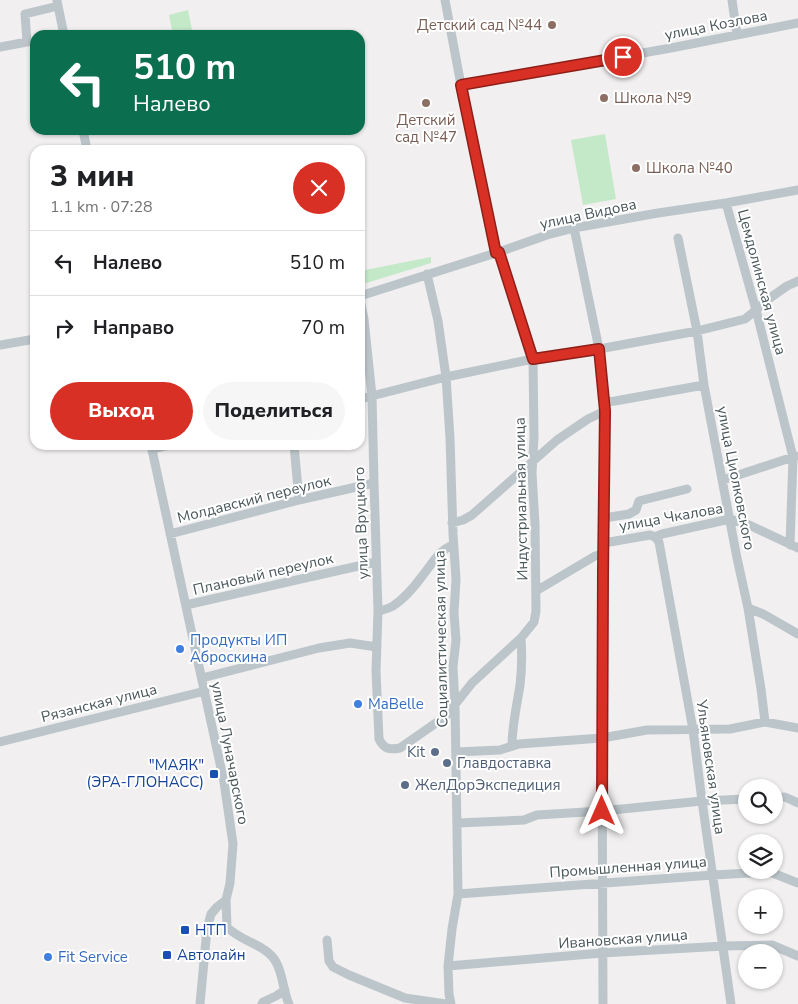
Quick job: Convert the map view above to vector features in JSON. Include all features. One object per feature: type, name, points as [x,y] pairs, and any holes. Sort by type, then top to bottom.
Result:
[{"type":"street","name":"Индустриальная улица","points":[[446,0],[461,85],[497,252],[533,359],[532,462],[536,610],[534,622],[521,638]]},
{"type":"street","points":[[732,0],[737,35]]},
{"type":"street","points":[[0,47],[27,42],[25,14],[57,3],[63,30]]},
{"type":"street","name":"улица Козлова","points":[[461,85],[798,24]]},
{"type":"street","name":"улица Видова","points":[[365,296],[427,274],[574,228],[798,190]]},
{"type":"street","name":"Цемдолинская улица","points":[[726,203],[795,457],[794,546]]},
{"type":"street","points":[[574,228],[599,349],[605,407],[602,738],[603,1004]]},
{"type":"street","name":"улица Циолковского","points":[[678,238],[697,332],[704,385],[748,608],[765,722]]},
{"type":"street","name":"Социалистическая улица","points":[[427,274],[438,321],[446,377],[456,580],[454,613],[456,640],[453,667],[458,823],[458,894],[448,966],[451,1004]]},
{"type":"street","points":[[365,398],[446,377],[533,359],[697,332],[745,319],[766,300],[798,281]]},
{"type":"street","name":"улица Вруцкого","points":[[365,329],[372,396],[378,611],[376,671],[378,739],[382,746],[393,749],[400,748],[446,716],[455,704]]},
{"type":"street","points":[[0,345],[30,340]]},
{"type":"street","points":[[452,524],[472,515],[557,440],[615,401],[704,385]]},
{"type":"street","name":"улица Луначарского","points":[[152,450],[224,782],[232,844],[230,883],[226,900],[227,927],[232,933],[258,946],[276,961],[284,990]]},
{"type":"street","points":[[294,450],[299,500]]},
{"type":"street","points":[[723,480],[795,457]]},
{"type":"street","name":"Молдавский переулок","points":[[170,534],[299,500],[374,483]]},
{"type":"street","points":[[604,518],[629,514],[636,510],[639,501],[688,489]]},
{"type":"street","name":"улица Чкалова","points":[[604,543],[650,535],[655,537],[730,520],[747,524],[794,546]]},
{"type":"street","name":"Ульяновская улица","points":[[655,537],[659,542],[693,730],[732,1004]]},
{"type":"street","points":[[378,611],[391,608],[398,602],[423,576],[442,551],[453,545]]},
{"type":"street","points":[[536,591],[595,556],[603,554]]},
{"type":"street","name":"Плановый переулок","points":[[186,605],[376,562]]},
{"type":"street","points":[[748,608],[763,614],[798,634]]},
{"type":"street","points":[[455,704],[472,683],[521,638]]},
{"type":"street","points":[[512,746],[512,732],[520,682],[521,638]]},
{"type":"street","points":[[202,678],[319,648],[350,643],[377,647]]},
{"type":"street","name":"Рязанская улица","points":[[0,742],[205,691]]},
{"type":"street","points":[[456,752],[500,750],[520,744],[602,738],[647,730],[730,729],[765,722],[798,728]]},
{"type":"street","points":[[783,797],[798,803]]},
{"type":"street","points":[[458,823],[524,820],[538,815],[738,800]]},
{"type":"street","name":"Промышленная улица","points":[[458,894],[770,872],[798,883]]},
{"type":"street","points":[[200,1004],[207,929],[211,914],[226,900]]},
{"type":"street","points":[[327,940],[329,961],[333,967],[404,998],[446,1004]]},
{"type":"street","name":"Ивановская улица","points":[[448,966],[602,953],[724,946],[772,945],[798,956]]},
{"type":"street","points":[[262,1004],[284,990],[289,1004]]},
{"type":"green space","points":[[188,10],[192,30],[172,30],[169,15]]},
{"type":"green space","points":[[605,134],[616,199],[583,205],[571,140]]},
{"type":"green space","points":[[431,257],[431,263],[365,283],[365,270]]},
{"type":"place","name":"Детский сад №44","points":[[552,25]]},
{"type":"place","name":"Школа №9","points":[[604,98]]},
{"type":"place","name":"Детский сад №47","points":[[426,103]]},
{"type":"place","name":"Школа №40","points":[[636,168]]},
{"type":"place","name":"Продукты ИП Аброскина","points":[[180,649]]},
{"type":"place","name":"MaBelle","points":[[358,704]]},
{"type":"place","name":"Kit","points":[[435,752]]},
{"type":"place","name":"Главдоставка","points":[[447,763]]},
{"type":"place","name":"\"МАЯК\" (ЭРА-ГЛОНАСС)","points":[[214,774]]},
{"type":"place","name":"ЖелДорЭкспедиция","points":[[405,785]]},
{"type":"place","name":"НТП","points":[[185,930]]},
{"type":"place","name":"Автолайн","points":[[167,955]]},
{"type":"place","name":"Fit Service","points":[[48,957]]},
{"type":"route","points":[[602,811],[605,402],[599,349],[533,359],[499,252],[496,253],[461,85],[623,57]]}]
